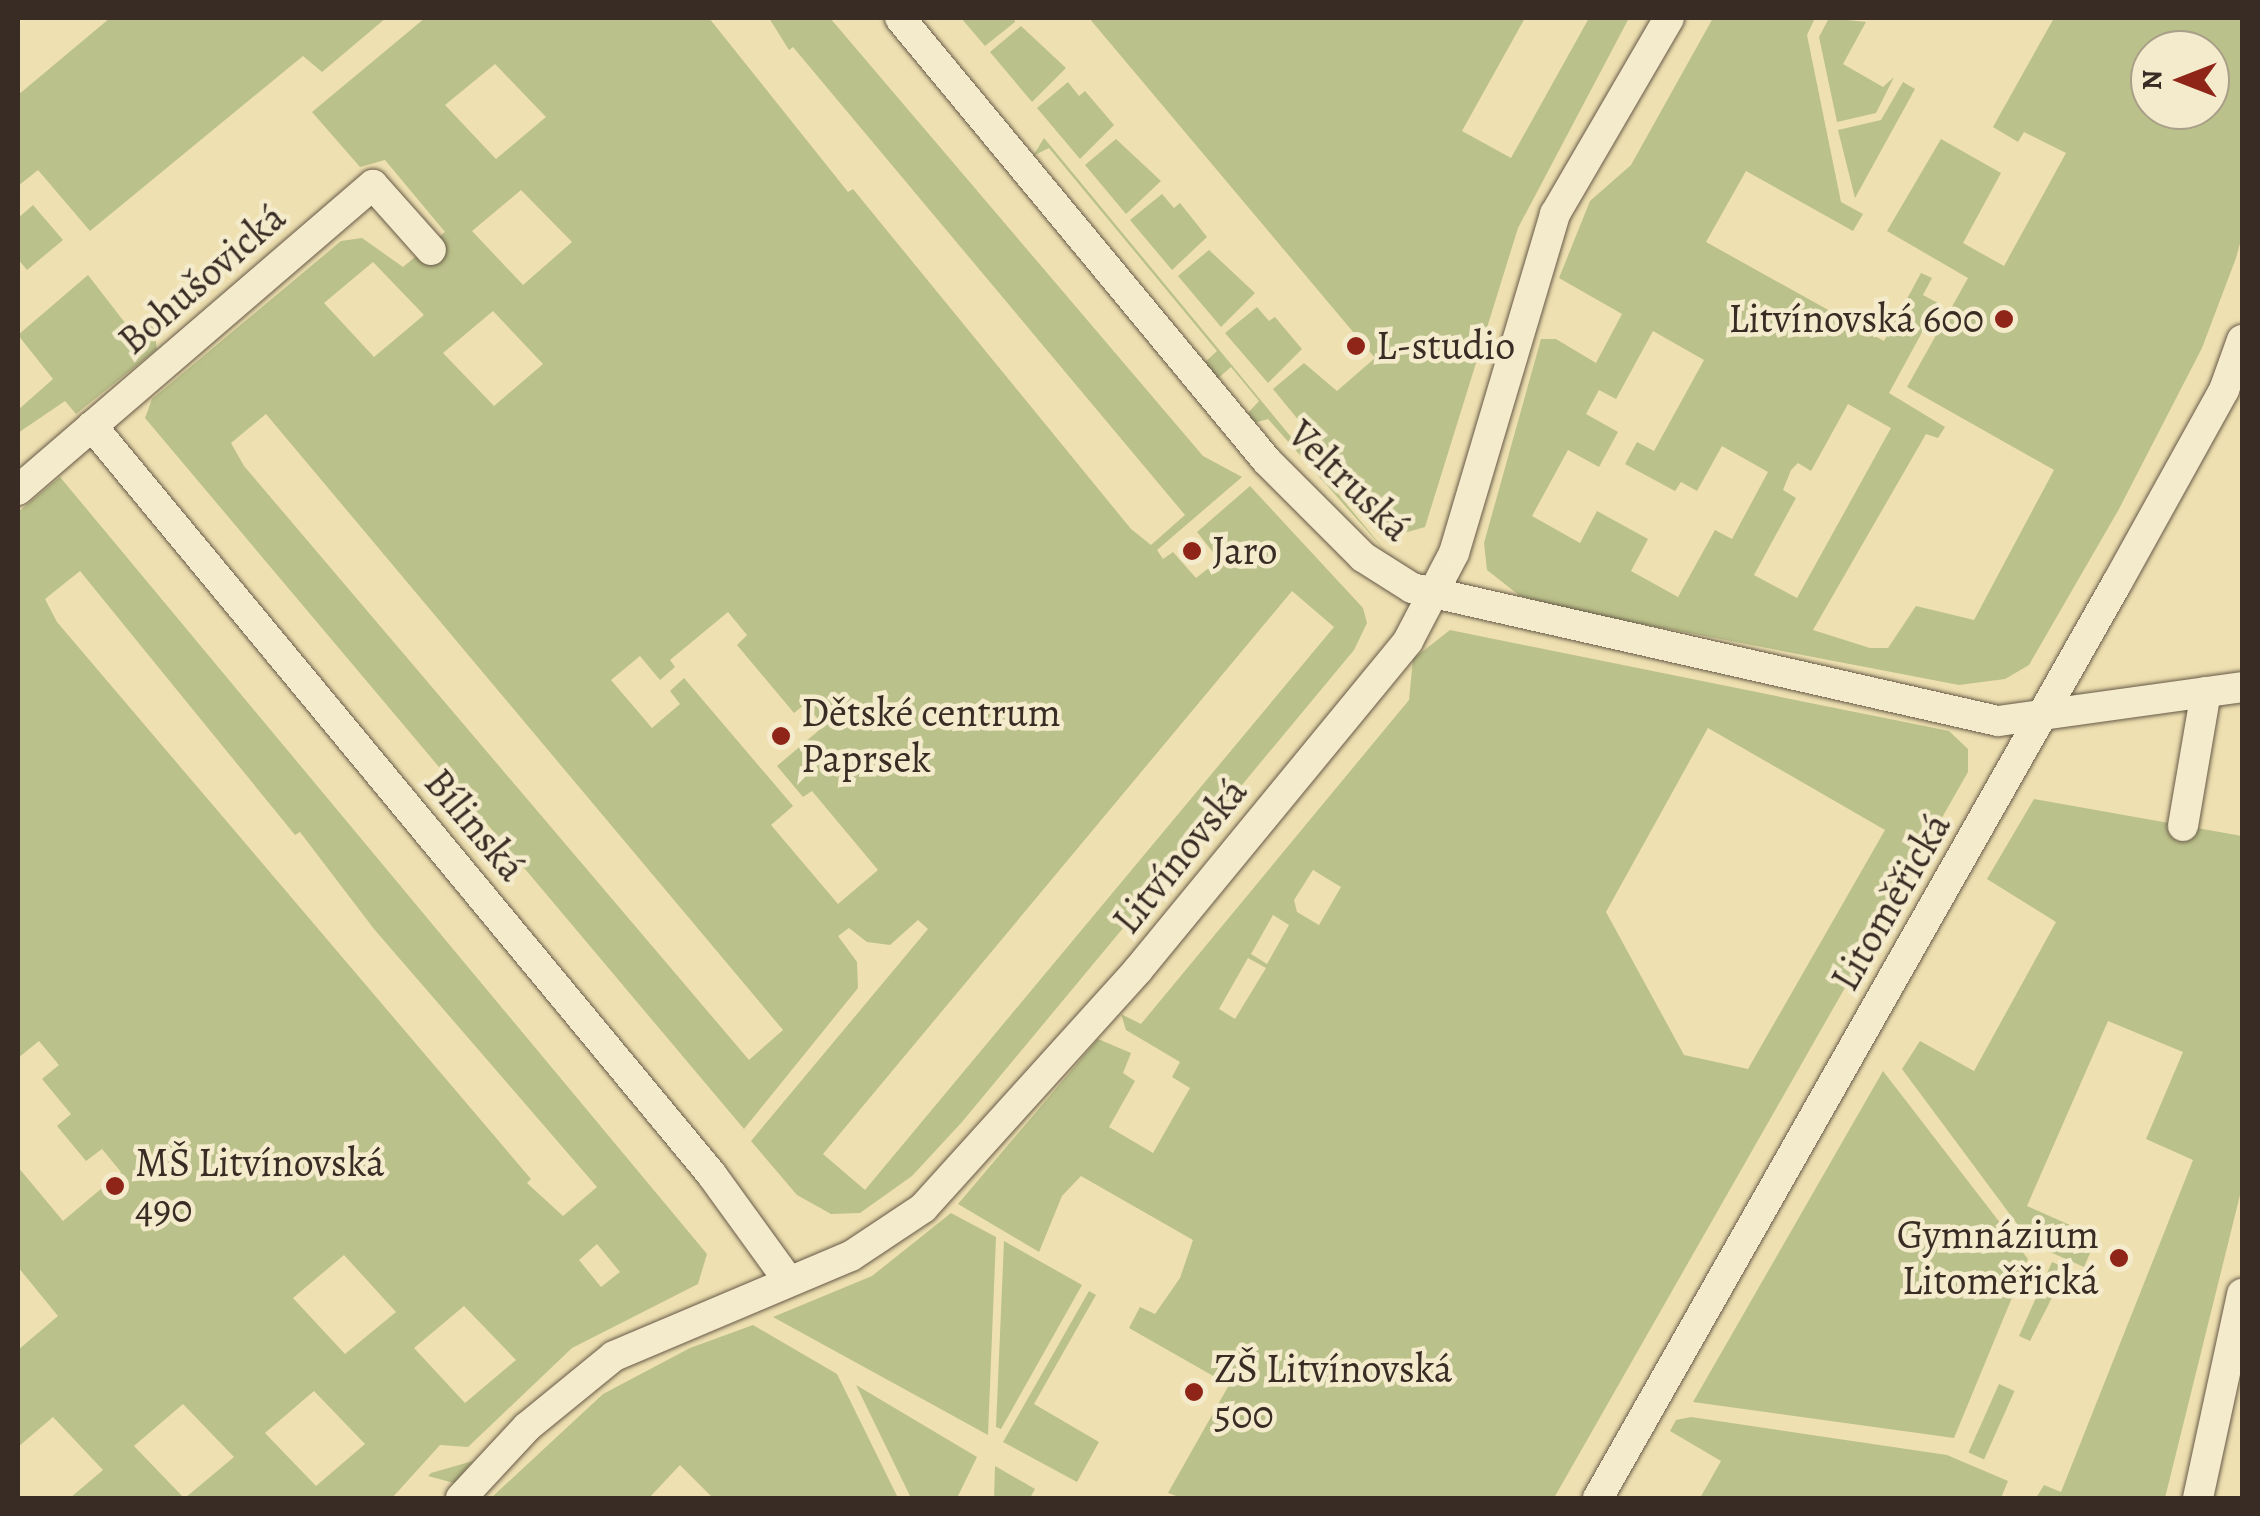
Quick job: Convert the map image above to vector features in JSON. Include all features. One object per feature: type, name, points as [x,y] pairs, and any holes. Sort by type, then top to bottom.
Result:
[{"type":"street","name":"Veltruská","points":[[900,18],[1267,461],[1363,557],[1412,588],[1998,721],[2242,688]]},
{"type":"street","name":"Litvínovská","points":[[460,1498],[527,1426],[614,1356],[888,1236],[936,1196],[1138,970],[1408,640],[1437,594],[1555,214],[1669,18]]},
{"type":"street","name":"Bohušovická","points":[[18,490],[374,185],[430,250]]},
{"type":"street","name":"Litoměřická","points":[[1598,1498],[2045,712],[2224,390],[2242,340]]},
{"type":"street","name":"Bílinská","points":[[92,426],[712,1174],[788,1280]]},
{"type":"street","points":[[2182,826],[2206,692]]},
{"type":"street","points":[[2198,1498],[2242,1294]]},
{"type":"green space","points":[[110,18],[386,18],[322,72],[303,56],[90,231],[38,170],[18,186],[18,95]]},
{"type":"green space","points":[[425,18],[709,18],[848,192],[853,189],[1131,529],[1151,545],[1185,515],[793,47],[789,50],[769,18],[830,18],[1203,456],[1242,477],[1157,550],[1163,559],[1173,552],[1196,578],[1219,560],[1197,532],[1250,486],[1363,608],[1367,623],[1354,650],[962,1122],[912,1176],[860,1213],[831,1214],[797,1195],[751,1141],[928,929],[918,920],[890,945],[867,942],[849,928],[838,936],[857,962],[858,988],[744,1129],[145,418],[152,399],[341,241],[362,238],[403,267],[445,232],[385,160],[360,167],[312,112]],"holes":[[[495,64],[546,117],[496,159],[445,105]],[[521,190],[572,242],[523,285],[472,231]],[[373,262],[424,315],[374,357],[324,303]],[[493,311],[543,364],[494,406],[443,353]],[[266,414],[783,1030],[749,1060],[244,466],[231,443]],[[1292,591],[1334,627],[865,1190],[823,1154]],[[728,612],[747,635],[737,645],[794,713],[805,704],[824,726],[777,766],[803,797],[812,791],[878,870],[838,904],[771,825],[793,806],[684,678],[670,691],[680,704],[652,728],[611,680],[640,656],[660,680],[675,667],[670,660]]]},
{"type":"green space","points":[[961,18],[1014,18],[1015,22],[985,46]]},
{"type":"green space","points":[[1089,18],[1525,18],[1462,131],[1511,158],[1589,18],[1629,18],[1518,228],[1425,527],[1404,533],[1386,527],[1273,389],[1304,363],[1337,391],[1375,358]]},
{"type":"green space","points":[[1713,18],[1815,18],[1807,35],[1841,202],[1863,214],[1853,231],[1746,171],[1706,242],[1884,341],[1921,273],[1932,278],[1923,295],[1938,303],[1889,393],[1945,427],[1938,438],[1926,434],[1813,630],[1870,648],[1888,648],[1916,606],[1974,620],[2054,470],[1907,387],[1968,278],[1887,231],[1941,139],[2001,173],[1963,243],[2004,266],[2066,153],[2024,132],[2018,142],[1993,127],[2054,18],[2242,18],[2242,236],[2236,258],[2202,348],[2119,509],[2029,665],[2005,679],[1959,685],[1585,613],[1520,596],[1487,570],[1484,543],[1541,339],[1556,339],[1596,363],[1622,314],[1559,278],[1590,201],[1631,165]],"holes":[[[1653,331],[1704,360],[1654,451],[1637,442],[1625,464],[1675,491],[1681,482],[1697,491],[1722,446],[1768,472],[1732,539],[1715,530],[1678,597],[1631,571],[1648,539],[1597,511],[1580,543],[1532,516],[1568,450],[1599,467],[1618,432],[1586,414],[1599,390],[1616,399]],[[1848,404],[1891,428],[1797,598],[1754,575],[1796,498],[1783,490],[1791,470],[1798,463],[1811,471]]]},
{"type":"green space","points":[[1829,18],[1866,22],[1843,64],[1883,87],[1894,77],[1876,113],[1837,122],[1819,37]]},
{"type":"green space","points":[[1021,26],[1066,68],[1032,102],[990,52]]},
{"type":"green space","points":[[1068,82],[1079,96],[1085,91],[1114,125],[1080,159],[1037,108]]},
{"type":"green space","points":[[1903,82],[1915,89],[1855,198],[1838,130],[1881,120]]},
{"type":"green space","points":[[1044,138],[1387,553],[1268,419],[1254,423],[1248,413],[1259,401],[1231,367],[1216,380],[1203,364],[1217,351],[1049,148],[1033,156]]},
{"type":"green space","points":[[1116,139],[1161,181],[1126,214],[1085,165]]},
{"type":"green space","points":[[1162,194],[1174,208],[1180,203],[1207,237],[1172,270],[1130,220]]},
{"type":"green space","points":[[33,205],[63,240],[27,270],[18,259],[18,218]]},
{"type":"green space","points":[[1209,250],[1255,293],[1221,327],[1178,276]]},
{"type":"green space","points":[[88,275],[136,337],[153,324],[157,349],[76,414],[65,401],[18,433],[18,410],[53,379],[18,335]]},
{"type":"green space","points":[[1257,307],[1269,321],[1275,317],[1302,349],[1268,383],[1225,333]]},
{"type":"green space","points":[[60,477],[707,1254],[698,1284],[572,1348],[468,1447],[440,1445],[392,1498],[185,1498],[234,1457],[183,1404],[134,1446],[184,1498],[70,1498],[103,1470],[53,1417],[18,1447],[18,1350],[58,1316],[18,1267],[18,1167],[63,1221],[121,1172],[102,1149],[86,1161],[57,1126],[71,1114],[42,1079],[59,1065],[39,1041],[18,1058],[18,512]],"holes":[[[80,571],[295,835],[300,832],[374,929],[597,1187],[563,1216],[527,1183],[531,1179],[57,622],[45,599]],[[597,1244],[620,1272],[601,1287],[579,1260]],[[344,1255],[396,1312],[345,1354],[293,1298]],[[464,1306],[516,1360],[465,1403],[414,1348]],[[314,1391],[365,1444],[316,1486],[265,1433]]]},
{"type":"green space","points":[[1450,630],[1949,731],[1968,749],[1968,772],[1554,1498],[1182,1498],[1168,1493],[1229,1385],[1129,1328],[1140,1307],[1155,1314],[1180,1278],[1193,1240],[1081,1176],[1062,1196],[1039,1252],[958,1204],[1098,1039],[1131,1053],[1123,1073],[1135,1081],[1109,1127],[1153,1153],[1190,1088],[1172,1077],[1180,1062],[1126,1030],[1121,1014],[1141,1024],[1409,700],[1413,659]],"holes":[[[1708,728],[1885,830],[1748,1069],[1684,1055],[1606,912]],[[1313,870],[1341,887],[1319,925],[1297,912],[1294,900]],[[1273,915],[1289,925],[1267,964],[1251,954]],[[1248,958],[1266,968],[1235,1019],[1219,1009]]]},
{"type":"green space","points":[[2034,799],[2242,836],[2242,1187],[2165,1498],[2036,1498],[2044,1485],[2061,1492],[2193,1160],[2146,1139],[2183,1052],[2108,1021],[2027,1206],[2097,1237],[2084,1267],[2032,1244],[1902,1069],[1920,1041],[1974,1071],[2056,922],[1987,879]]},
{"type":"green space","points":[[1883,1071],[2028,1259],[1954,1438],[1693,1402]]},
{"type":"green space","points":[[951,1213],[996,1237],[988,1435],[773,1317],[872,1276]]},
{"type":"green space","points":[[1004,1241],[1082,1285],[1001,1429],[996,1427]]},
{"type":"green space","points":[[2052,1262],[2094,1280],[2064,1274],[2030,1341],[2019,1336]]},
{"type":"green space","points":[[1089,1291],[1096,1295],[1034,1404],[1099,1442],[1077,1482],[1003,1442]]},
{"type":"green space","points":[[753,1325],[837,1374],[898,1498],[713,1498],[680,1465],[649,1498],[491,1498],[603,1394],[690,1348]]},
{"type":"green space","points":[[1999,1384],[2015,1391],[1984,1459],[1968,1453]]},
{"type":"green space","points":[[856,1385],[977,1457],[957,1498],[911,1498]]},
{"type":"green space","points":[[1691,1417],[1947,1455],[2008,1481],[2001,1498],[1700,1498],[1721,1461],[1670,1431],[1676,1420]]},
{"type":"green space","points":[[473,1461],[454,1483],[428,1476],[431,1473]]},
{"type":"green space","points":[[995,1466],[1035,1489],[1030,1498],[994,1498]]},
{"type":"place","name":"Litvínovská 600","points":[[2004,319]]},
{"type":"place","name":"L-studio","points":[[1356,346]]},
{"type":"place","name":"Jaro","points":[[1192,551]]},
{"type":"place","name":"Dětské centrum Paprsek","points":[[781,736]]},
{"type":"place","name":"MŠ Litvínovská 490","points":[[115,1186]]},
{"type":"place","name":"Gymnázium Litoměřická","points":[[2119,1258]]},
{"type":"place","name":"ZŠ Litvínovská 500","points":[[1194,1392]]}]
